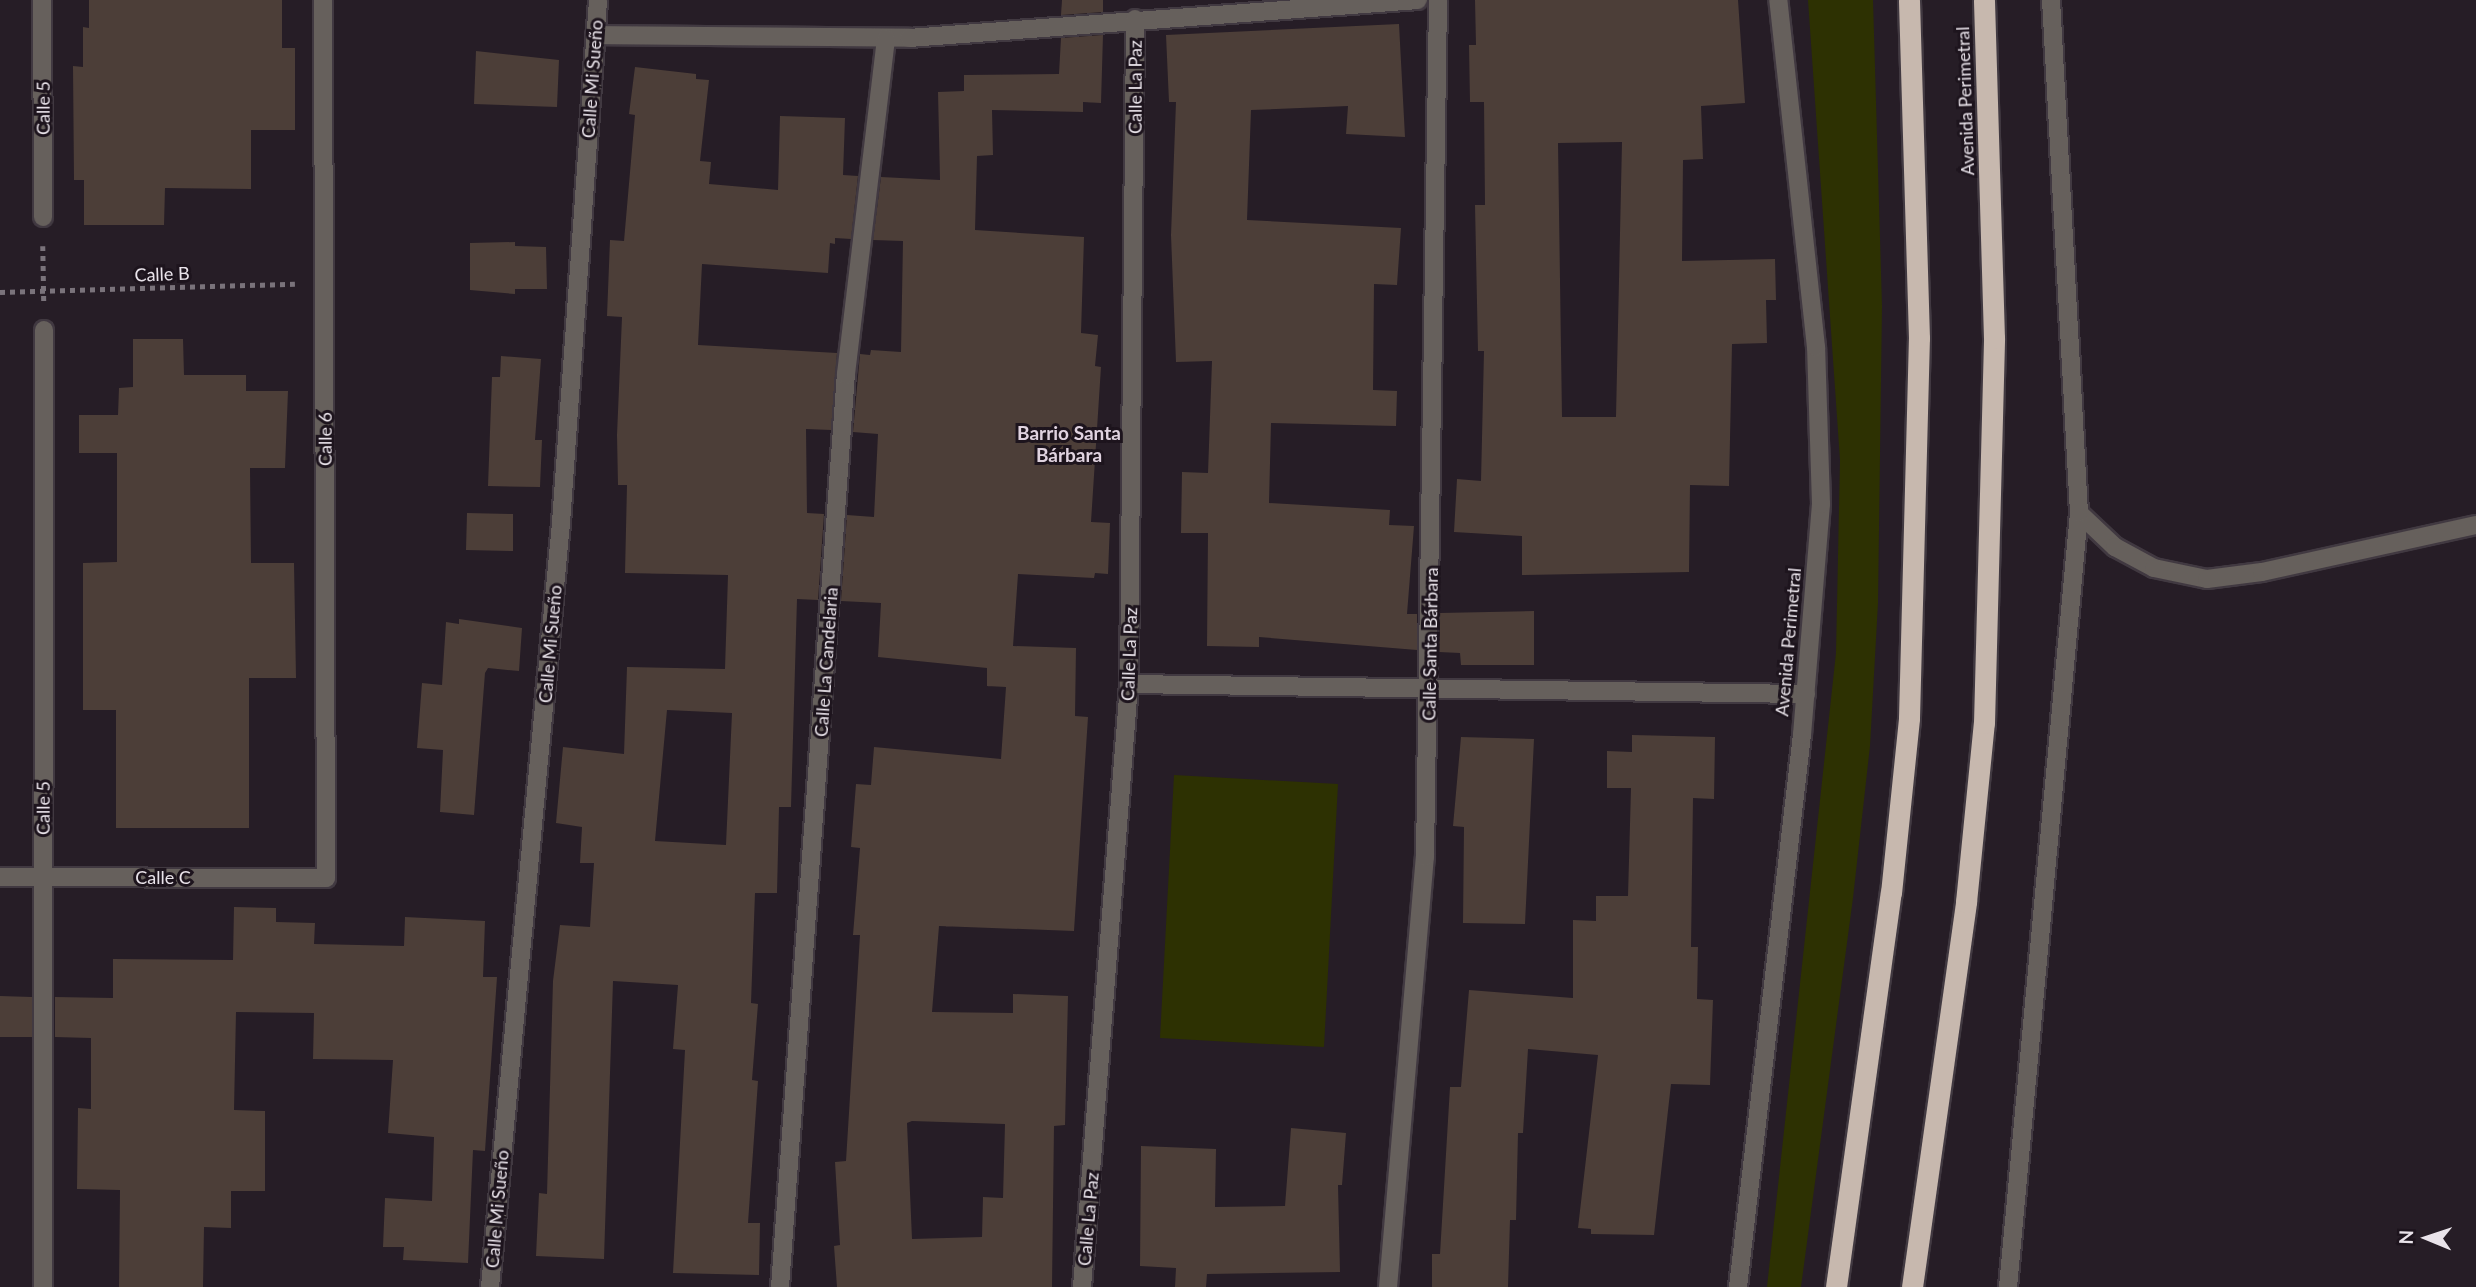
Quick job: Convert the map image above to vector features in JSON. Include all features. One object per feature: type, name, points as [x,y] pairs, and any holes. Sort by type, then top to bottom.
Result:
[{"type":"highway","points":[[1836,1287],[1891,893],[1909,718],[1919,338],[1909,0]]},
{"type":"highway","name":"Avenida Perimetral","points":[[1912,1287],[1966,902],[1984,723],[1994,338],[1984,0]]},
{"type":"street","name":"Calle 5","points":[[42,0],[43,217]]},
{"type":"street","name":"Calle 6","points":[[323,0],[326,877]]},
{"type":"street","name":"Calle Mi Sueño","points":[[490,1287],[561,523],[597,0]]},
{"type":"street","points":[[595,35],[886,38],[1418,0]]},
{"type":"street","name":"Calle Santa Bárbara","points":[[1388,1287],[1425,857],[1438,0]]},
{"type":"street","name":"Avenida Perimetral","points":[[1738,1287],[1806,694],[1821,504],[1821,435],[1778,0]]},
{"type":"street","points":[[2008,1287],[2079,513],[2051,0]]},
{"type":"street","name":"Calle La Paz","points":[[1082,1287],[1129,684],[1135,19]]},
{"type":"street","name":"Calle La Candelaria","points":[[780,1287],[846,374],[886,38]]},
{"type":"street","name":"Calle 5","points":[[43,1287],[44,330]]},
{"type":"street","points":[[2079,513],[2116,547],[2154,568],[2207,579],[2262,572],[2476,526]]},
{"type":"street","points":[[1129,684],[1806,694]]},
{"type":"street","name":"Calle C","points":[[0,877],[326,877]]},
{"type":"path","points":[[43,217],[44,330]]},
{"type":"path","name":"Calle B","points":[[0,292],[324,283]]},
{"type":"green space","points":[[1808,0],[1873,0],[1882,306],[1878,603],[1870,746],[1853,898],[1801,1287],[1767,1287],[1836,653],[1840,460]]},
{"type":"green space","points":[[1174,775],[1338,784],[1324,1047],[1160,1038]]},
{"type":"building","points":[[89,0],[282,0],[282,48],[295,48],[295,130],[251,130],[251,189],[165,188],[164,225],[84,225],[84,180],[74,180],[73,66],[83,67],[83,27],[89,28]]},
{"type":"building","points":[[1062,0],[1103,0],[1103,12],[1061,15]]},
{"type":"building","points":[[1475,0],[1738,0],[1745,103],[1701,106],[1703,159],[1683,160],[1682,261],[1775,259],[1776,300],[1766,300],[1767,343],[1732,344],[1729,486],[1690,485],[1689,572],[1522,575],[1522,536],[1454,532],[1457,479],[1481,481],[1484,351],[1478,351],[1475,205],[1485,205],[1484,102],[1470,102],[1469,45],[1476,45]],"holes":[[[1622,142],[1616,417],[1562,417],[1558,143]]]},
{"type":"building","points":[[1399,24],[1405,137],[1346,134],[1348,106],[1251,110],[1247,220],[1401,228],[1397,285],[1374,284],[1373,390],[1397,391],[1396,426],[1271,423],[1269,503],[1390,510],[1389,525],[1414,526],[1407,614],[1417,614],[1417,650],[1259,637],[1259,647],[1207,646],[1208,533],[1181,533],[1182,472],[1208,473],[1212,361],[1176,362],[1171,235],[1176,102],[1169,102],[1166,35]]},
{"type":"building","points":[[1103,35],[1101,103],[1083,102],[1083,112],[992,110],[993,155],[977,156],[975,230],[1084,237],[1081,333],[1098,335],[1095,366],[1101,367],[1091,522],[1110,523],[1108,574],[1095,573],[1094,578],[1018,574],[1013,646],[1076,648],[1075,716],[1088,717],[1074,931],[939,926],[932,1012],[1013,1013],[1013,994],[1068,996],[1065,1125],[1054,1126],[1052,1287],[837,1287],[834,1246],[840,1245],[835,1162],[846,1161],[860,935],[853,935],[860,848],[851,847],[856,784],[871,785],[874,747],[1001,759],[1006,687],[987,686],[987,668],[878,657],[881,603],[841,601],[847,515],[874,517],[878,434],[853,432],[860,354],[870,355],[871,350],[901,352],[903,241],[873,240],[881,177],[940,180],[938,92],[964,91],[964,75],[1059,74],[1061,38]],"holes":[[[907,1123],[1005,1124],[1003,1198],[983,1197],[982,1237],[912,1239]]]},
{"type":"building","points":[[476,51],[559,60],[557,107],[474,104]]},
{"type":"building","points":[[635,67],[696,74],[696,79],[709,80],[700,161],[711,162],[709,184],[778,190],[780,116],[845,118],[843,175],[858,176],[851,239],[835,238],[835,244],[830,243],[828,273],[702,264],[698,345],[837,353],[831,430],[806,429],[807,513],[824,514],[818,600],[797,599],[791,807],[779,807],[777,893],[755,893],[751,1003],[758,1004],[752,1080],[758,1081],[748,1223],[760,1223],[759,1275],[673,1273],[685,1050],[673,1049],[678,985],[613,981],[604,1259],[536,1256],[539,1193],[547,1194],[553,981],[560,925],[590,927],[594,863],[580,863],[582,827],[556,823],[563,747],[624,754],[627,667],[725,669],[728,575],[625,573],[627,485],[618,485],[617,435],[622,317],[607,316],[610,240],[624,241],[635,115],[629,114]],"holes":[[[667,710],[732,713],[726,845],[655,841]]]},
{"type":"building","points":[[515,242],[515,246],[546,247],[547,289],[515,289],[515,294],[470,290],[470,243]]},
{"type":"building","points":[[133,339],[183,339],[184,375],[246,375],[246,391],[288,391],[285,468],[250,468],[251,563],[294,563],[296,678],[249,678],[249,828],[116,828],[116,710],[83,710],[83,563],[117,562],[117,453],[79,453],[79,415],[118,415],[119,388],[133,387]]},
{"type":"building","points":[[501,356],[541,359],[535,440],[542,440],[540,487],[488,486],[492,377],[500,377]]},
{"type":"building","points":[[467,513],[513,514],[513,551],[466,550]]},
{"type":"building","points":[[1534,611],[1534,665],[1461,665],[1460,653],[1439,652],[1440,613]]},
{"type":"building","points":[[459,619],[522,628],[519,671],[488,668],[485,673],[474,815],[440,812],[443,750],[417,748],[422,683],[442,685],[446,622],[459,624]]},
{"type":"building","points":[[1632,735],[1715,737],[1714,799],[1693,798],[1691,947],[1698,947],[1697,999],[1713,1000],[1710,1085],[1671,1084],[1654,1235],[1591,1234],[1591,1229],[1578,1228],[1598,1055],[1528,1049],[1523,1133],[1518,1133],[1516,1220],[1510,1220],[1508,1287],[1432,1287],[1432,1254],[1440,1254],[1450,1087],[1461,1087],[1469,990],[1573,998],[1573,920],[1596,921],[1596,896],[1628,896],[1631,788],[1607,788],[1607,751],[1632,752]]},
{"type":"building","points":[[1461,737],[1534,739],[1525,924],[1463,923],[1464,827],[1453,826]]},
{"type":"building","points":[[234,907],[276,908],[276,922],[315,923],[314,944],[404,946],[405,917],[485,921],[483,977],[497,977],[485,1151],[473,1150],[468,1263],[403,1260],[404,1247],[383,1247],[385,1198],[432,1201],[434,1137],[388,1133],[393,1060],[313,1059],[314,1013],[236,1012],[234,1110],[265,1111],[265,1191],[231,1191],[231,1228],[204,1227],[203,1287],[119,1287],[120,1190],[77,1189],[78,1108],[91,1109],[91,1038],[55,1037],[55,997],[113,998],[113,959],[233,960]]},
{"type":"building","points":[[0,996],[32,997],[32,1037],[0,1037]]},
{"type":"building","points":[[1291,1128],[1346,1133],[1342,1185],[1338,1185],[1340,1272],[1207,1274],[1206,1287],[1175,1287],[1176,1268],[1140,1266],[1141,1146],[1216,1149],[1215,1207],[1285,1206]]},
{"type":"district","name":"Barrio Santa Bárbara","points":[[1069,444]]}]
